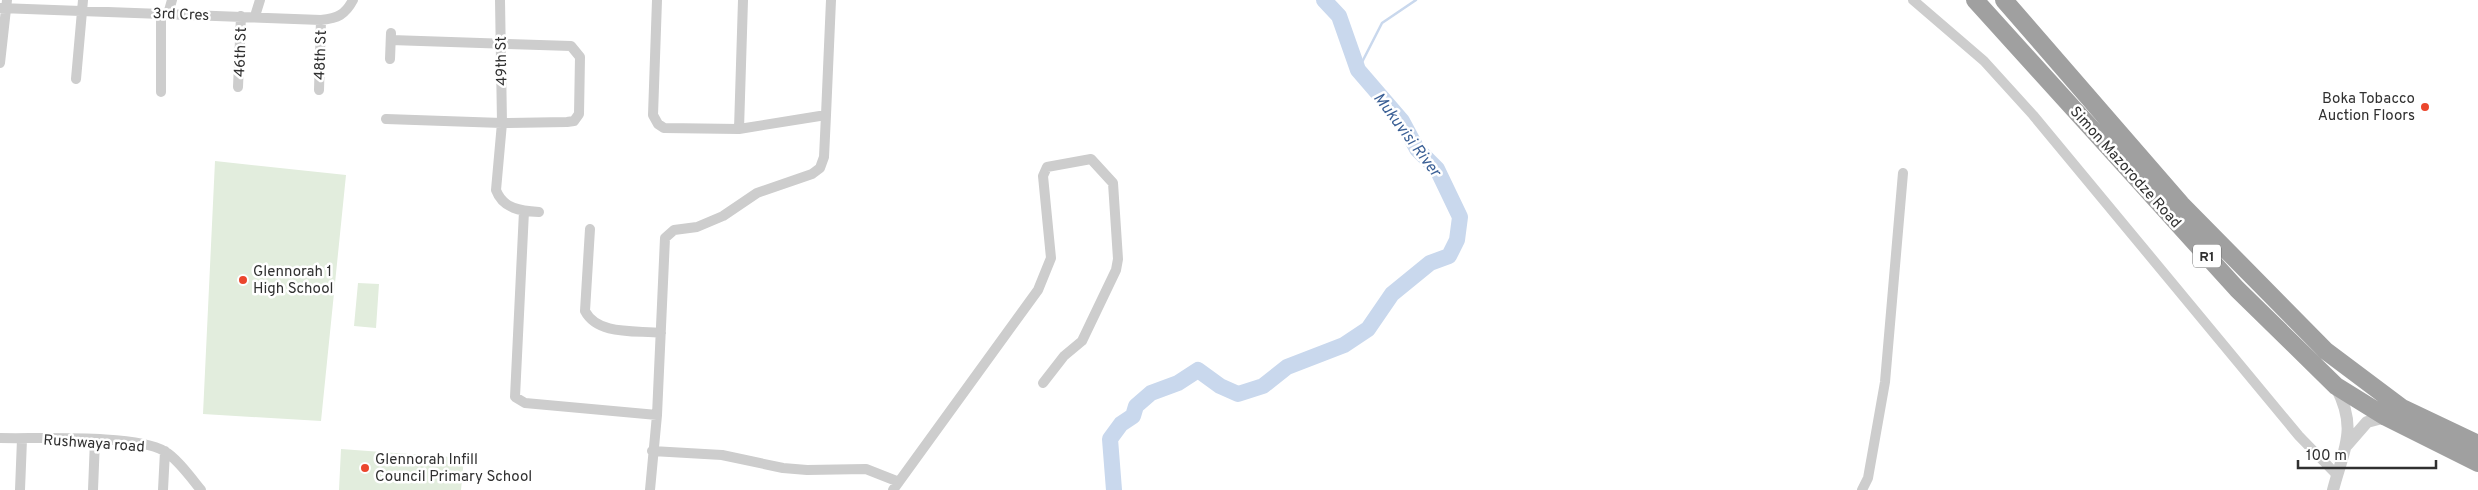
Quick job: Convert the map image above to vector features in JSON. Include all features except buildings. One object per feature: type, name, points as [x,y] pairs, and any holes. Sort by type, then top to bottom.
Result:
[{"type":"highway","name":"Simon Mazorodze Road","points":[[1975,0],[2236,289],[2336,386],[2386,417],[2478,463]]},
{"type":"highway","name":"Simon Mazorodze Road","points":[[2004,0],[2181,204],[2326,351],[2402,408],[2478,444]]},
{"type":"street","points":[[76,79],[80,12],[83,0]]},
{"type":"street","points":[[161,92],[164,14],[172,0]]},
{"type":"street","points":[[255,16],[260,0]]},
{"type":"street","name":"3rd Cres","points":[[4,5],[80,12],[255,16],[321,20],[339,18],[347,11],[353,0]]},
{"type":"street","name":"49th St","points":[[500,0],[502,123],[496,190],[500,200],[509,207],[539,212]]},
{"type":"street","points":[[657,0],[653,115],[658,124],[664,128],[739,129],[826,115]]},
{"type":"street","points":[[739,129],[743,0]]},
{"type":"street","points":[[650,490],[662,333],[664,246],[669,234],[674,230],[697,227],[723,216],[756,193],[812,174],[820,168],[824,157],[831,0]]},
{"type":"street","points":[[1913,0],[1984,61],[2027,108],[2299,436],[2337,475]]},
{"type":"street","points":[[0,63],[4,5]]},
{"type":"street","name":"46th St","points":[[238,87],[241,16]]},
{"type":"street","name":"48th St","points":[[319,90],[321,20]]},
{"type":"street","points":[[386,119],[502,123],[574,121],[580,114],[580,57],[571,46],[391,36],[390,59]]},
{"type":"street","points":[[652,451],[722,454],[783,468],[807,470],[866,469],[896,486],[1038,290],[1051,258],[1043,176],[1047,166],[1091,159],[1113,183],[1118,259],[1116,270],[1082,341],[1064,356],[1043,383]]},
{"type":"street","points":[[1862,490],[1868,478],[1883,395],[1903,173]]},
{"type":"street","points":[[524,211],[515,397],[525,403],[657,415]]},
{"type":"street","points":[[590,229],[585,311],[590,320],[600,327],[662,333]]},
{"type":"street","points":[[2333,490],[2347,446],[2348,422],[2346,406],[2336,386]]},
{"type":"street","points":[[2347,446],[2367,422],[2386,417]]},
{"type":"street","name":"Rushwaya road","points":[[0,438],[136,443],[165,451],[201,490]]},
{"type":"street","points":[[20,490],[22,439]]},
{"type":"street","points":[[92,490],[95,440]]},
{"type":"street","points":[[163,490],[165,451]]},
{"type":"green space","points":[[215,161],[346,175],[321,421],[203,414]]},
{"type":"green space","points":[[358,283],[379,284],[376,328],[354,326]]},
{"type":"green space","points":[[341,449],[464,458],[461,490],[339,490]]},
{"type":"waterway","name":"Mukuvisi River","points":[[1114,490],[1110,439],[1121,424],[1133,416],[1136,406],[1151,393],[1178,383],[1198,370],[1220,386],[1238,394],[1263,386],[1287,367],[1344,345],[1368,329],[1392,294],[1430,263],[1449,256],[1457,240],[1460,217],[1437,169],[1417,149],[1402,121],[1358,70],[1339,16],[1324,0]]},
{"type":"waterway","points":[[1358,70],[1382,23],[1416,0]]},
{"type":"place","name":"Boka Tobacco Auction Floors","points":[[2425,107]]},
{"type":"place","name":"Glennorah 1 High School","points":[[243,280]]},
{"type":"place","name":"Glennorah Infill Council Primary School","points":[[365,468]]}]
